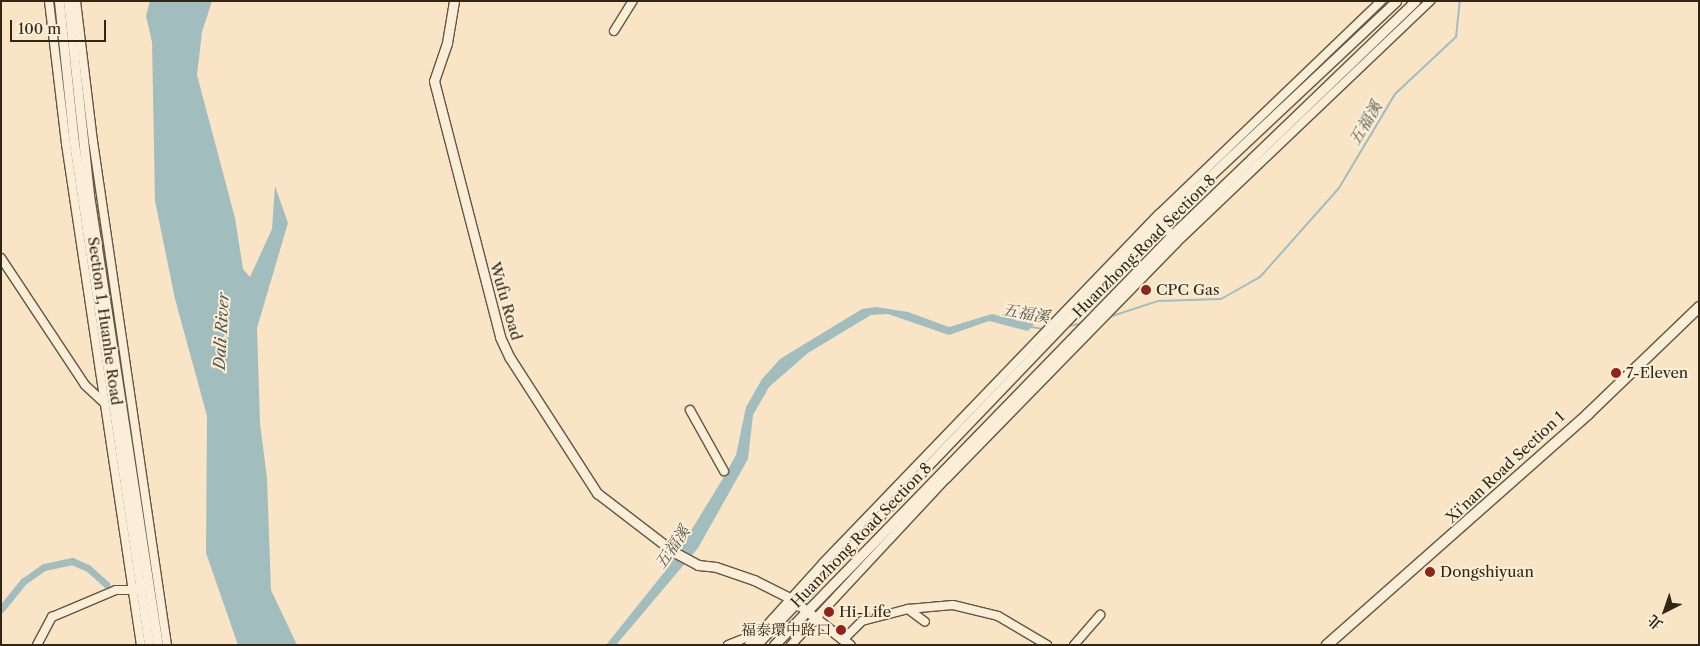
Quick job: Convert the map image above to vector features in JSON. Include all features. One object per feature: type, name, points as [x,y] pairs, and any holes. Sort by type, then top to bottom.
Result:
[{"type":"main road","name":"Xi'nan Road Section 1","points":[[1327,645],[1588,414],[1699,307]]},
{"type":"street","name":"Section 1, Huanhe Road","points":[[49,1],[74,143],[145,589],[166,645]]},
{"type":"street","name":"Section 1, Huanhe Road","points":[[59,1],[103,402],[158,645]]},
{"type":"street","name":"Section 1, Huanhe Road","points":[[68,1],[74,143]]},
{"type":"street","name":"Section 1, Huanhe Road","points":[[76,1],[145,589],[149,645]]},
{"type":"street","name":"Wufu Road","points":[[454,1],[447,43],[434,81],[500,337],[510,358],[597,493],[674,552],[693,563],[754,580],[794,600],[817,616],[847,642]]},
{"type":"street","points":[[614,31],[633,1]]},
{"type":"street","name":"Huanzhong Road Section 8","points":[[756,645],[794,600],[1071,310],[1158,221],[1381,1]]},
{"type":"street","name":"Huanzhong Road Section 8","points":[[1158,221],[1396,1]]},
{"type":"street","name":"Huanzhong Road Section 8","points":[[791,645],[1090,325],[1176,237],[1415,1]]},
{"type":"street","name":"Huanzhong Road Section 8","points":[[774,645],[1070,339],[1119,301],[1176,237],[1430,1]]},
{"type":"street","points":[[74,143],[92,142]]},
{"type":"street","points":[[1158,221],[1176,237]]},
{"type":"street","points":[[1,258],[85,385],[103,402]]},
{"type":"street","points":[[690,410],[724,472]]},
{"type":"street","name":"Section 1, Huanhe Road","points":[[141,645],[145,589]]},
{"type":"street","points":[[37,645],[52,617],[116,590],[145,589]]},
{"type":"street","name":"Huanzhong Road Section 8","points":[[748,645],[755,634],[794,600]]},
{"type":"street","points":[[847,642],[862,621],[908,609],[953,606],[978,609],[1021,628],[1047,645]]},
{"type":"street","points":[[908,609],[924,622]]},
{"type":"street","points":[[1074,645],[1100,615]]},
{"type":"street","name":"Huanzhong Road Section 8","points":[[728,645],[755,634]]},
{"type":"water","name":"Dali River","points":[[150,1],[212,1],[202,32],[197,75],[235,218],[243,269],[250,277],[272,229],[275,186],[288,223],[257,328],[260,423],[267,478],[271,590],[297,645],[238,645],[206,553],[207,416],[175,299],[155,201],[152,42],[146,16]]},
{"type":"water","points":[[876,307],[908,312],[949,327],[992,314],[1034,324],[1028,331],[989,321],[949,335],[888,314],[871,315],[808,353],[769,387],[753,415],[748,459],[698,548],[616,645],[606,645],[670,565],[722,480],[736,455],[746,407],[762,379],[780,359],[862,309]]},
{"type":"waterway","name":"五福溪","points":[[1109,317],[1158,301],[1221,299],[1260,277],[1339,188],[1395,94],[1456,37],[1460,1]]},
{"type":"waterway","name":"五福溪","points":[[1065,327],[1082,323]]},
{"type":"waterway","name":"五福溪","points":[[1031,327],[1043,329]]},
{"type":"waterway","points":[[1,609],[24,581],[44,567],[72,561],[88,568],[107,585]]},
{"type":"place","name":"CPC Gas","points":[[1146,290]]},
{"type":"place","name":"7-Eleven","points":[[1616,373]]},
{"type":"place","name":"Dongshiyuan","points":[[1430,572]]},
{"type":"place","name":"Hi-Life","points":[[829,612]]},
{"type":"place","name":"福泰環中路口","points":[[841,630]]}]
